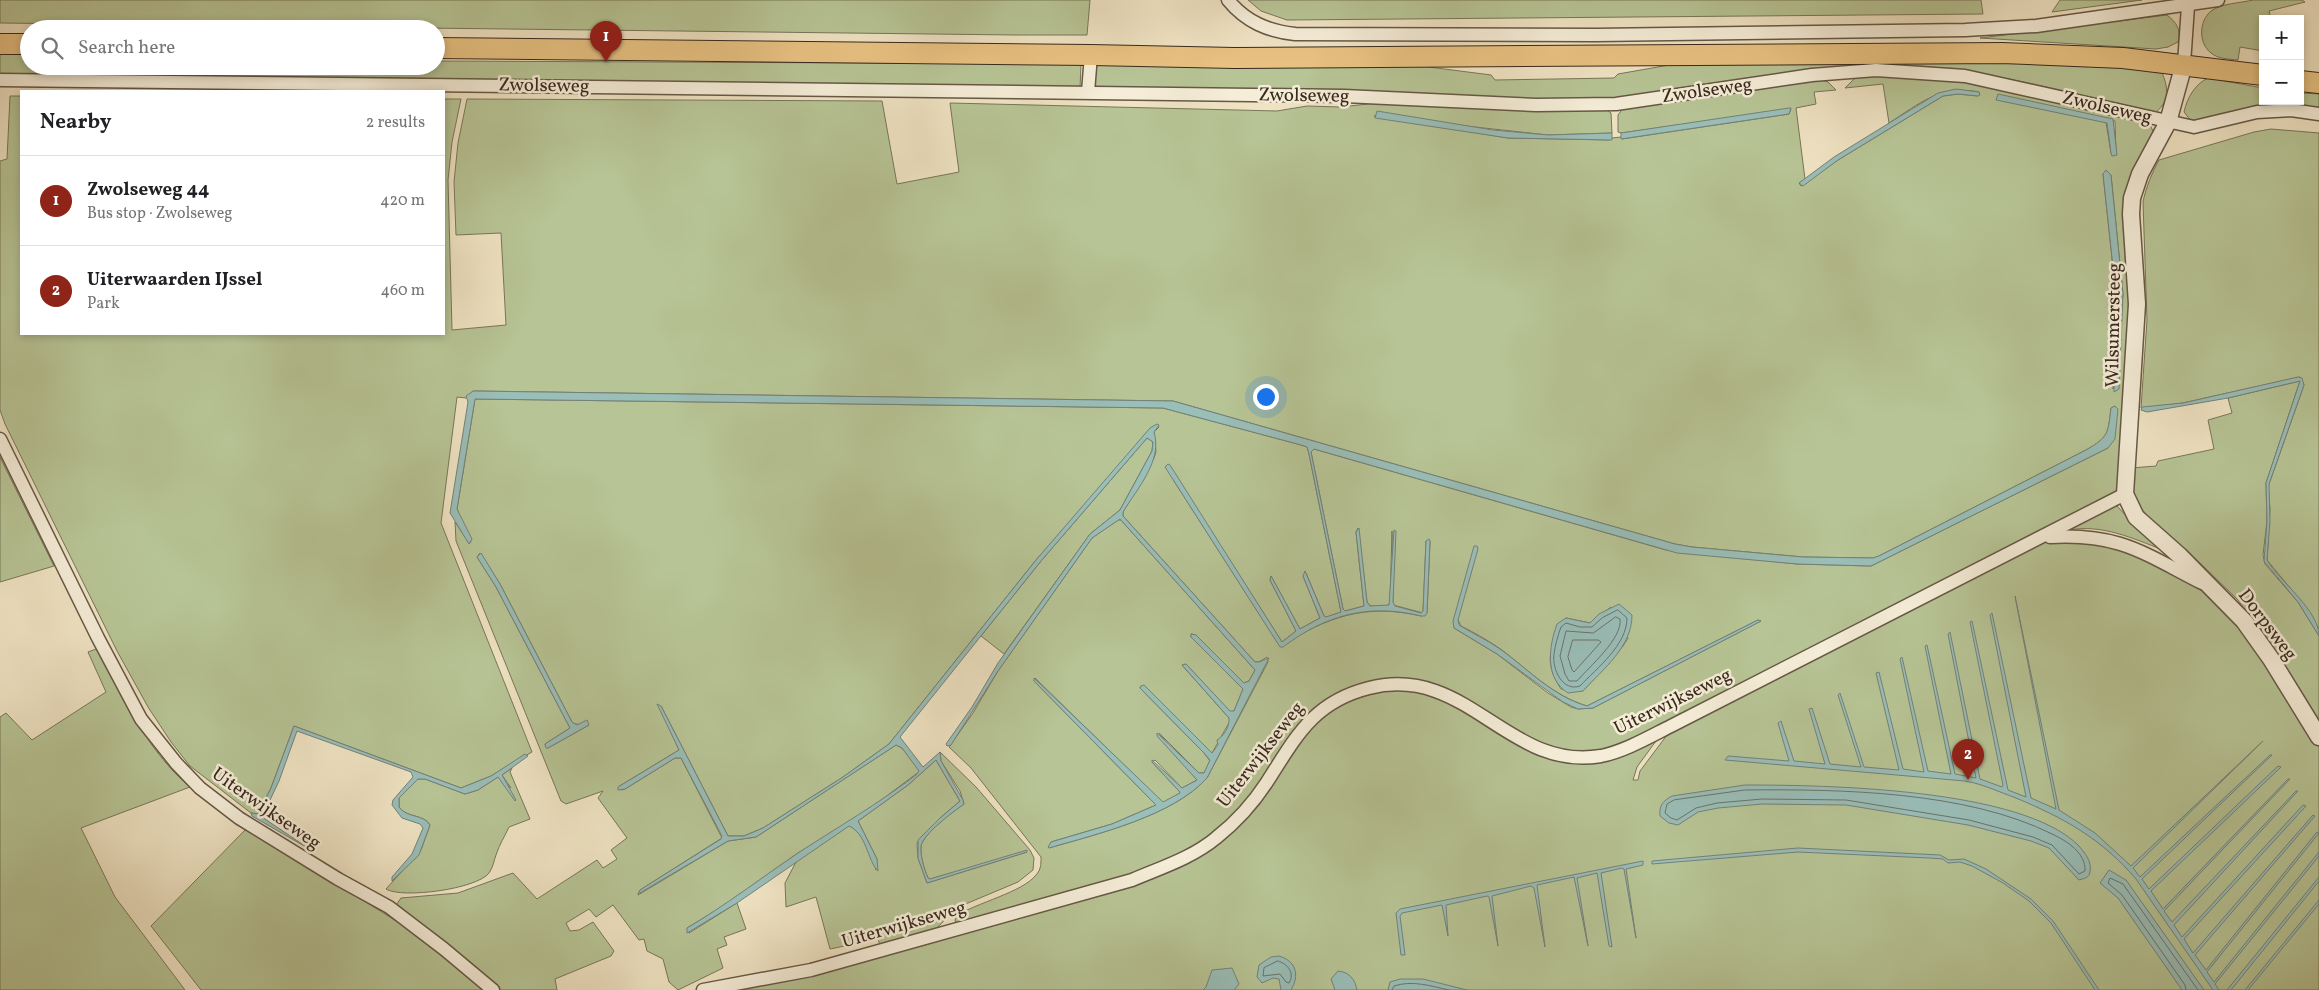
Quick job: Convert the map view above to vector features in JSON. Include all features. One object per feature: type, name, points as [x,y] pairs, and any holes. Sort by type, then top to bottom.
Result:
[{"type":"main road","points":[[0,44],[20,44]]},
{"type":"main road","name":"Zwolseweg","points":[[445,48],[1091,54],[1235,58],[2002,53],[2123,58],[2259,74]]},
{"type":"main road","points":[[2304,82],[2319,84]]},
{"type":"street","points":[[1228,0],[1246,18],[1262,27],[1295,34],[1596,35],[1965,30],[2036,26],[2188,6],[2218,0]]},
{"type":"street","name":"Wilsumersteeg","points":[[2188,6],[2184,64],[2168,122],[2140,174],[2132,198],[2131,214],[2137,304],[2125,494],[2136,517],[2214,589]]},
{"type":"street","points":[[1088,92],[1091,54]]},
{"type":"street","name":"Zwolseweg","points":[[0,80],[1344,96],[1536,105],[1616,104],[1812,75],[1876,70],[1965,76],[2168,122],[2203,126],[2257,112],[2290,110],[2319,114]]},
{"type":"street","name":"Uiterwijkseweg","points":[[0,439],[140,719],[176,763],[200,788],[239,818],[338,880],[389,907],[493,990]]},
{"type":"street","name":"Uiterwijkseweg","points":[[703,990],[819,968],[1132,880],[1178,861],[1216,838],[1250,804],[1266,783],[1290,743],[1311,718],[1333,702],[1353,692],[1389,684],[1423,686],[1451,696],[1510,734],[1537,748],[1567,756],[1601,756],[1617,751],[1671,726],[2045,537],[2125,494]]},
{"type":"street","name":"Uiterwijkseweg","points":[[2045,537],[2087,536],[2108,539],[2150,554],[2214,589]]},
{"type":"street","name":"Dorpsweg","points":[[2214,589],[2232,607],[2256,638],[2319,737]]},
{"type":"green space","points":[[0,0],[1090,0],[1087,35],[445,28],[445,20],[20,20],[20,23],[0,23]]},
{"type":"green space","points":[[1248,0],[1981,0],[1983,14],[1287,20],[1261,11]]},
{"type":"green space","points":[[2060,0],[2142,0],[2052,12]]},
{"type":"green space","points":[[2253,0],[2302,0],[2305,2],[2269,11],[2270,15],[2259,15],[2259,50],[2240,47],[2238,60],[2220,58],[2214,55],[2207,49],[2202,38],[2202,26],[2207,15],[2215,8]]},
{"type":"green space","points":[[2167,15],[2177,27],[2179,33],[2178,42],[2168,47],[2156,49],[1980,38]]},
{"type":"green space","points":[[0,53],[20,54],[20,75],[445,75],[445,61],[1081,64],[1080,88],[0,75]]},
{"type":"green space","points":[[1901,57],[2160,69],[2165,80],[2167,92],[2164,102],[2156,112],[2016,80],[1945,69],[1873,64],[1597,101],[1094,88],[1095,64],[1398,63],[1491,75],[1495,80],[1614,78],[1618,74],[1692,61]]},
{"type":"green space","points":[[1880,75],[1967,81],[2149,123],[2154,133],[2138,166],[2119,486],[2116,493],[1749,682],[1605,752],[1554,751],[1428,685],[1340,696],[1227,824],[1194,848],[1148,869],[959,925],[955,921],[956,916],[1021,887],[1030,881],[1039,871],[1041,857],[971,768],[949,747],[973,713],[998,671],[1092,538],[1118,520],[1121,520],[1255,670],[1249,681],[1244,683],[1196,635],[1191,634],[1191,637],[1243,689],[1234,711],[1230,712],[1186,664],[1182,665],[1229,718],[1230,721],[1212,753],[1144,686],[1141,686],[1140,688],[1210,761],[1204,773],[1199,773],[1159,733],[1197,780],[1182,788],[1155,760],[1152,762],[1180,793],[1163,803],[1035,678],[1034,681],[1156,805],[1112,824],[1051,842],[1049,848],[1133,822],[1175,803],[1192,791],[1207,778],[1268,662],[1267,657],[1259,662],[1255,662],[1123,516],[1123,512],[1154,458],[1156,452],[1154,432],[1159,427],[1157,424],[1036,560],[889,744],[843,777],[763,828],[744,836],[728,836],[661,706],[679,750],[618,787],[621,790],[625,789],[675,758],[681,758],[722,838],[640,890],[638,895],[728,841],[756,837],[896,745],[902,748],[920,771],[864,813],[798,853],[722,907],[687,928],[689,933],[737,903],[746,929],[724,937],[727,945],[717,949],[723,968],[678,990],[669,982],[663,959],[647,951],[644,939],[639,940],[613,905],[596,917],[589,909],[566,923],[570,931],[579,930],[593,922],[614,951],[611,956],[555,979],[557,990],[500,990],[396,905],[401,898],[458,893],[513,873],[537,899],[597,860],[603,868],[617,859],[611,850],[627,838],[598,798],[603,791],[566,804],[561,801],[456,541],[455,522],[469,543],[471,542],[457,509],[475,399],[1163,408],[1301,445],[1307,447],[1309,454],[1341,612],[1326,618],[1324,616],[1306,573],[1303,576],[1320,618],[1300,629],[1271,576],[1270,580],[1296,631],[1282,642],[1168,464],[1174,481],[1280,646],[1314,627],[1348,615],[1382,611],[1421,616],[1427,613],[1430,541],[1426,541],[1423,613],[1393,605],[1392,531],[1390,603],[1387,606],[1370,606],[1367,602],[1358,528],[1356,532],[1364,606],[1345,611],[1343,609],[1311,452],[1314,449],[1666,550],[1797,564],[1871,566],[2108,448],[2115,406],[2111,408],[2106,434],[2094,445],[1873,558],[1803,557],[1675,544],[1173,401],[473,391],[466,398],[457,397],[441,523],[532,752],[491,776],[461,788],[294,726],[271,788],[258,814],[251,813],[190,766],[171,742],[148,707],[117,651],[5,424],[0,410],[0,161],[7,159],[10,96],[20,96],[20,335],[445,335],[445,99],[461,99],[452,142],[448,180],[452,330],[506,325],[501,233],[456,235],[454,182],[458,143],[467,99],[882,101],[897,184],[959,172],[950,103],[1277,111],[1307,106],[1340,107],[1387,102],[1604,108],[1611,113],[1612,133],[1548,135],[1374,116],[1508,138],[1610,140],[1612,138],[1621,137],[1622,139],[1789,114],[1791,109],[1621,133],[1618,132],[1618,115],[1624,107],[1819,79],[1828,82],[1836,90],[1814,92],[1816,104],[1796,108],[1805,179],[1799,183],[1801,186],[1838,160],[1943,96],[1958,94],[1978,96],[1979,92],[1953,91],[1942,93],[1931,97],[1889,123],[1883,84],[1845,88],[1857,76]],"holes":[[[1996,99],[2115,121],[2116,155],[2111,153],[2106,122]],[[2103,174],[2111,175],[2123,294],[2113,389],[2116,295]],[[480,553],[500,584],[572,722],[574,724],[589,725],[548,748],[545,744],[570,728],[496,587],[477,557]],[[1611,607],[1628,638],[1583,691],[1561,689],[1555,679],[1550,661],[1553,645],[1566,618],[1590,623]],[[1458,620],[1461,626],[1502,650],[1553,689],[1575,702],[1587,706],[1758,620],[1761,621],[1593,708],[1578,709],[1571,707],[1548,693],[1497,654],[1454,628]]]},
{"type":"green space","points":[[2208,78],[2259,87],[2259,105],[2304,105],[2304,93],[2319,94],[2319,109],[2207,122],[2191,121],[2184,112],[2187,102],[2195,88]]},
{"type":"green space","points":[[2271,129],[2319,133],[2319,629],[2300,600],[2267,560],[2270,509],[2268,487],[2304,385],[2300,377],[2183,403],[2141,408],[2147,320],[2143,202],[2154,170],[2159,160],[2254,132]]},
{"type":"green space","points":[[2300,381],[2266,483],[2267,521],[2263,555],[2265,564],[2298,602],[2319,636],[2319,725],[2270,646],[2238,600],[2200,563],[2153,522],[2140,507],[2131,489],[2131,468],[2156,466],[2158,461],[2214,449],[2208,420],[2232,413],[2228,398]]},
{"type":"green space","points":[[1147,438],[1153,442],[1152,451],[1120,510],[1090,534],[1004,654],[981,636],[1041,561]]},
{"type":"green space","points":[[0,457],[54,566],[0,582]]},
{"type":"green space","points":[[2117,506],[2141,532],[2163,550],[2117,533],[2093,529],[2069,530],[2111,507]]},
{"type":"green space","points":[[2049,541],[2101,542],[2189,579],[2228,609],[2319,745],[2319,990],[722,990],[1136,877],[1228,830],[1313,719],[1369,690],[1420,689],[1558,758],[1656,741],[1637,767],[1633,780],[1638,780],[1640,771],[1673,727],[2029,548]]},
{"type":"green space","points":[[99,648],[127,704],[148,740],[174,772],[190,787],[81,828],[115,897],[185,990],[0,990],[0,717],[6,713],[32,740],[106,692],[88,652]]},
{"type":"green space","points":[[940,752],[976,787],[1030,850],[1034,858],[1033,870],[1018,882],[956,908],[937,928],[880,945],[878,939],[830,949],[816,897],[786,907],[785,883],[797,860],[849,825],[863,839],[876,870],[877,859],[858,821],[908,785],[936,760],[960,801],[940,818],[917,843],[918,858],[927,883],[1027,852],[928,878],[921,854],[923,841],[939,823],[964,804],[960,791],[941,761]]},
{"type":"green space","points":[[512,768],[510,772],[530,819],[509,827],[489,873],[482,879],[470,884],[439,891],[407,893],[386,889],[421,850],[430,825],[424,819],[406,813],[399,807],[399,798],[418,779],[425,779],[465,794],[478,790],[498,777],[511,788],[502,775]]},
{"type":"green space","points":[[247,828],[422,937],[489,990],[201,990],[151,926]]},
{"type":"water","points":[[1956,89],[1979,92],[1980,95],[1958,94],[1943,96],[1838,160],[1803,186],[1799,183],[1834,157],[1938,93]]},
{"type":"water","points":[[1998,94],[2113,119],[2117,155],[2112,156],[2111,153],[2107,123],[1996,100]]},
{"type":"water","points":[[1791,108],[1789,114],[1621,139],[1621,133]]},
{"type":"water","points":[[1377,111],[1493,130],[1548,135],[1612,133],[1612,140],[1508,138],[1375,118]]},
{"type":"water","points":[[2106,170],[2111,175],[2123,294],[2119,389],[2114,392],[2116,295],[2103,174]]},
{"type":"water","points":[[2298,377],[2302,378],[2304,385],[2269,484],[2270,521],[2267,560],[2313,616],[2319,636],[2298,602],[2264,561],[2267,521],[2266,483],[2300,381],[2228,398],[2147,412],[2141,410],[2142,407],[2183,403]]},
{"type":"water","points":[[473,391],[1173,401],[1675,544],[1803,557],[1873,558],[2086,450],[2106,434],[2111,408],[2115,406],[2118,409],[2115,439],[2108,448],[1871,566],[1797,564],[1677,553],[1314,449],[1311,452],[1343,609],[1345,611],[1364,606],[1356,532],[1359,528],[1367,602],[1370,606],[1389,605],[1394,530],[1396,531],[1393,602],[1395,606],[1421,613],[1423,611],[1426,541],[1429,539],[1427,613],[1425,616],[1421,616],[1383,611],[1348,615],[1315,627],[1280,647],[1165,467],[1168,464],[1170,465],[1282,642],[1296,631],[1270,580],[1271,576],[1300,629],[1320,618],[1303,576],[1305,571],[1324,616],[1341,612],[1309,454],[1307,447],[1301,445],[1163,408],[475,399],[457,509],[472,539],[469,544],[450,513],[468,402],[466,396]]},
{"type":"water","points":[[1157,424],[1159,425],[1154,432],[1156,443],[1152,464],[1123,512],[1123,516],[1255,662],[1269,658],[1207,778],[1175,803],[1155,813],[1111,830],[1048,847],[1051,842],[1112,824],[1156,805],[1034,681],[1034,678],[1163,802],[1180,793],[1152,760],[1182,788],[1197,780],[1157,736],[1157,733],[1199,773],[1204,773],[1210,760],[1140,688],[1141,686],[1144,685],[1212,753],[1218,745],[1217,740],[1222,736],[1229,724],[1229,718],[1182,665],[1186,664],[1230,711],[1234,711],[1243,689],[1191,637],[1191,634],[1196,635],[1244,683],[1249,681],[1255,670],[1120,519],[1092,538],[998,671],[951,745],[947,746],[946,744],[972,707],[998,663],[1090,534],[1120,510],[1152,451],[1153,442],[1147,438],[1041,561],[900,737],[923,767],[940,752],[941,761],[964,804],[939,824],[923,841],[921,854],[928,878],[930,879],[1027,850],[1027,852],[927,883],[918,858],[918,840],[960,801],[936,760],[908,785],[858,821],[877,859],[878,871],[860,835],[849,826],[737,903],[687,933],[687,928],[730,901],[798,853],[873,806],[916,775],[919,771],[902,748],[896,745],[756,837],[728,841],[638,894],[640,890],[721,839],[722,836],[681,758],[675,758],[625,789],[618,790],[618,787],[679,750],[657,704],[661,706],[728,836],[744,836],[763,828],[843,777],[889,744],[1036,560],[1150,428]]},
{"type":"water","points":[[1474,546],[1477,546],[1478,549],[1458,620],[1459,625],[1500,649],[1551,689],[1574,702],[1587,706],[1758,620],[1761,621],[1593,708],[1578,709],[1563,702],[1497,654],[1454,628],[1453,621]]},
{"type":"water","points":[[481,553],[500,584],[572,722],[577,725],[587,720],[589,725],[548,748],[546,748],[545,744],[570,728],[496,587],[477,557]]},
{"type":"water","points":[[2015,596],[2059,810],[2095,833],[2131,866],[2263,741],[2133,868],[2140,877],[2272,755],[2142,879],[2149,889],[2278,766],[2281,767],[2151,891],[2163,909],[2290,779],[2164,911],[2172,922],[2298,791],[2174,925],[2182,937],[2303,805],[2306,806],[2184,939],[2193,953],[2313,815],[2315,816],[2195,955],[2206,970],[2317,832],[2319,833],[2207,972],[2214,982],[2319,852],[2319,856],[2215,984],[2219,990],[2213,990],[2136,879],[2123,865],[2096,841],[2050,813],[1991,788],[1965,781],[1725,760],[1728,756],[1789,761],[1778,723],[1781,721],[1794,761],[1825,764],[1809,709],[1812,708],[1830,764],[1861,767],[1838,695],[1840,693],[1864,767],[1899,770],[1876,673],[1879,672],[1903,769],[1924,772],[1900,659],[1902,657],[1928,771],[1951,774],[1925,646],[1927,645],[1955,774],[1976,778],[1948,634],[1950,632],[1980,779],[2002,787],[1970,622],[1972,621],[2008,790],[2026,797],[1990,615],[1992,613],[2031,798],[2056,809]]},
{"type":"water","points":[[1619,604],[1632,615],[1631,627],[1622,647],[1583,691],[1568,693],[1560,687],[1555,679],[1550,661],[1552,642],[1557,624],[1566,618],[1590,623],[1599,614]]},
{"type":"water","points":[[294,726],[461,788],[491,776],[525,754],[528,756],[502,775],[515,801],[498,777],[478,790],[465,794],[425,779],[418,779],[399,798],[399,807],[406,813],[424,819],[430,825],[419,855],[392,881],[392,877],[412,854],[423,828],[420,824],[402,818],[392,805],[393,800],[413,777],[411,772],[297,731],[279,781],[262,817],[311,850],[252,816],[251,813],[258,814],[271,788]]},
{"type":"water","points":[[1745,785],[1823,786],[1920,794],[1968,801],[2013,812],[2050,826],[2078,845],[2089,861],[2090,872],[2088,877],[2079,880],[2049,848],[2031,841],[1968,825],[1846,805],[1762,804],[1718,808],[1698,812],[1678,825],[1669,823],[1660,816],[1662,804],[1672,796]]},
{"type":"water","points":[[1798,848],[1940,855],[1949,860],[1964,859],[1986,869],[2031,899],[2053,921],[2099,990],[2095,990],[2051,923],[2029,901],[2003,883],[1972,866],[1960,862],[1948,863],[1943,859],[1929,858],[1798,852],[1652,864],[1652,861]]},
{"type":"water","points":[[1643,861],[1643,865],[1626,869],[1636,938],[1624,869],[1622,868],[1601,873],[1612,947],[1609,946],[1597,873],[1577,878],[1588,946],[1574,877],[1537,885],[1545,947],[1534,888],[1531,886],[1492,896],[1498,946],[1489,897],[1487,896],[1446,905],[1448,936],[1442,905],[1402,913],[1400,916],[1405,955],[1401,955],[1396,913],[1400,909]]},
{"type":"water","points":[[2109,870],[2126,880],[2204,990],[2182,990],[2118,898],[2100,883]]},
{"type":"water","points":[[2319,877],[2319,881],[2231,990],[2227,990]]},
{"type":"water","points":[[2319,900],[2319,904],[2248,990],[2245,990]]},
{"type":"water","points":[[1279,956],[1289,961],[1295,969],[1296,974],[1291,990],[1281,990],[1279,979],[1273,978],[1262,983],[1257,977],[1259,965],[1271,957]]},
{"type":"water","points":[[1232,968],[1239,984],[1234,990],[1203,990],[1206,987],[1212,970]]},
{"type":"water","points":[[1338,971],[1351,977],[1357,990],[1335,990],[1331,979]]},
{"type":"water","points":[[1400,979],[1423,979],[1467,990],[1388,990],[1390,982]]},
{"type":"place","name":"Zwolseweg 44","points":[[606,62]]},
{"type":"place","name":"Uiterwaarden IJssel","points":[[1968,780]]}]
